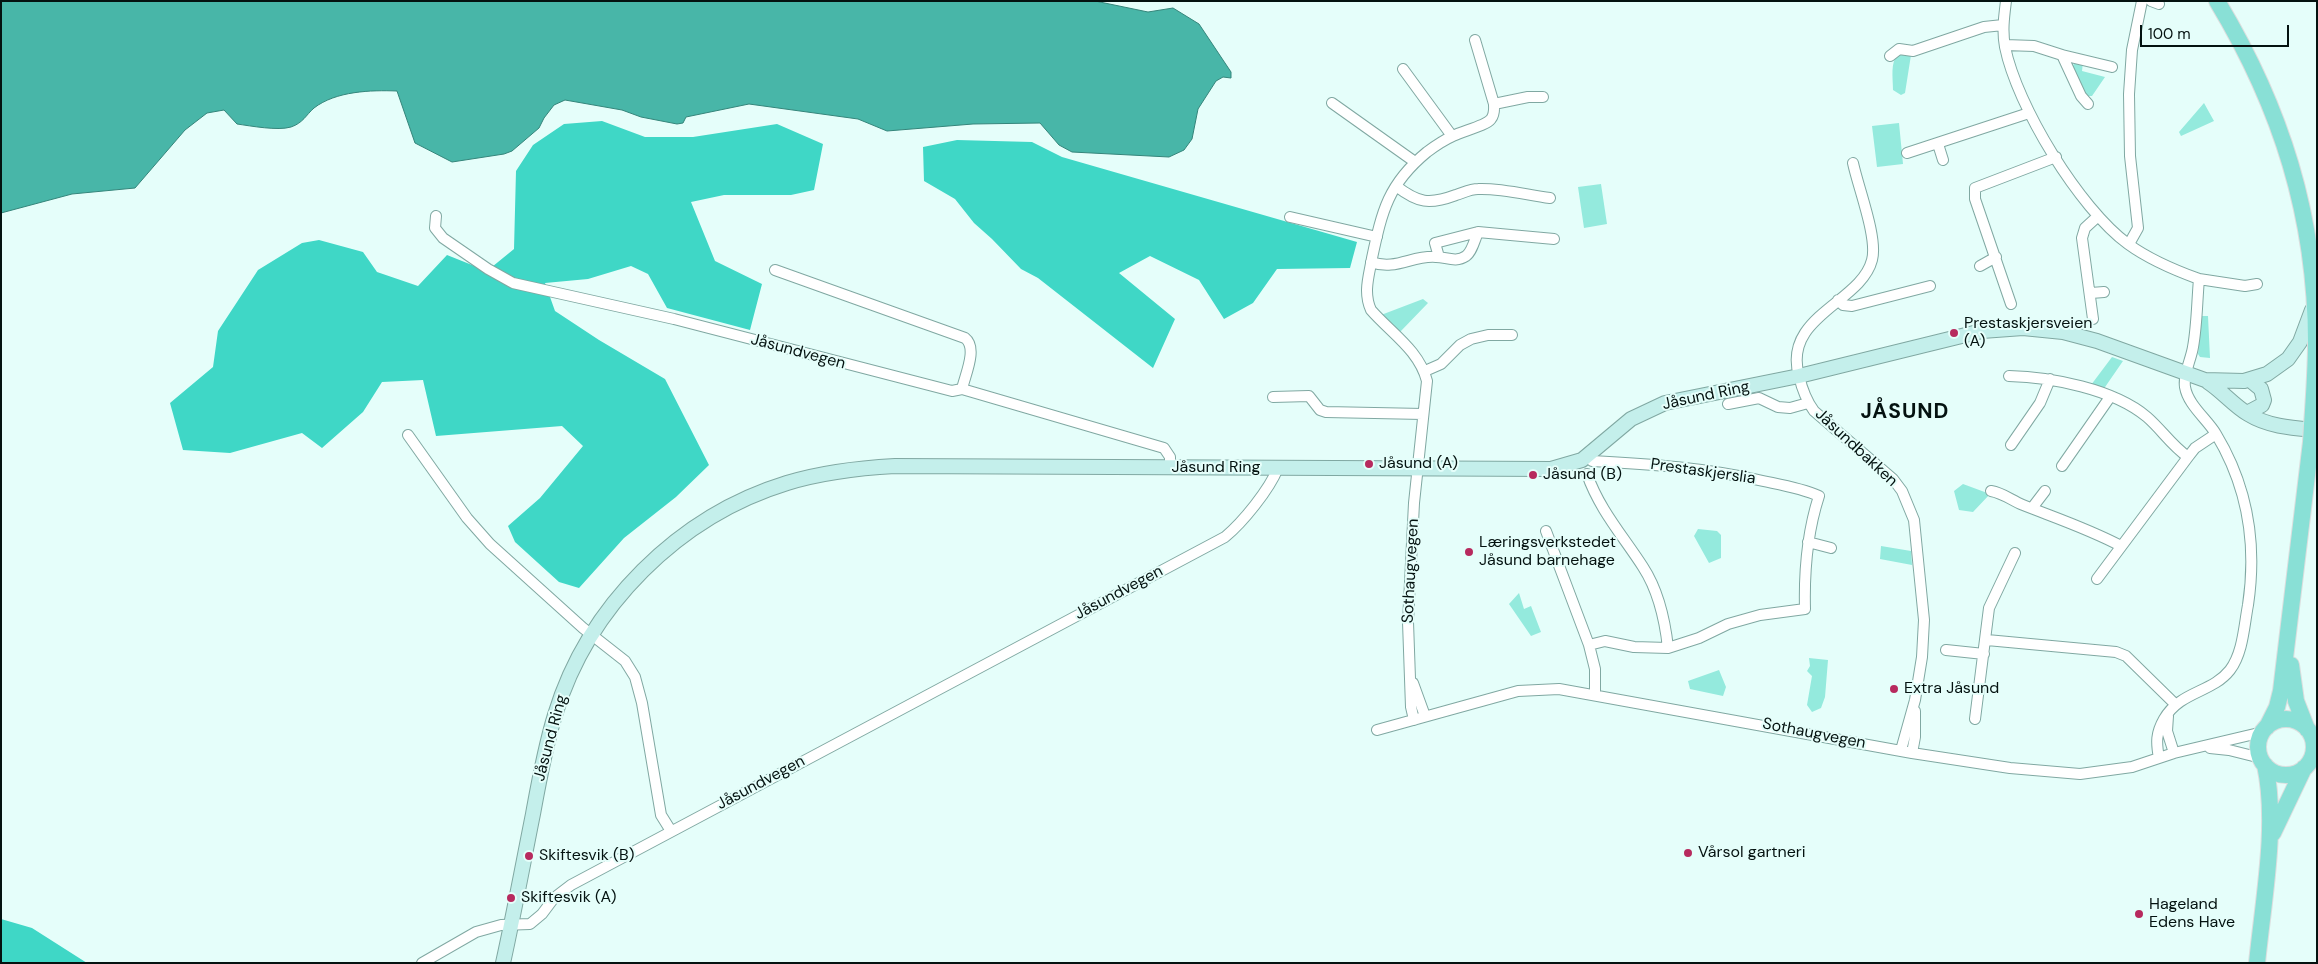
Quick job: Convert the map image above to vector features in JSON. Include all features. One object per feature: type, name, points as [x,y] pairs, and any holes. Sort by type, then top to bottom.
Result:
[{"type":"main road","points":[[2217,1],[2258,76],[2280,128],[2298,190],[2314,265],[2316,363],[2313,466],[2279,699],[2259,742],[2270,788],[2270,840],[2257,963]]},
{"type":"main road","name":"Jåsund Ring","points":[[502,963],[546,746],[555,713],[573,669],[592,634],[632,582],[674,543],[709,518],[740,501],[794,481],[838,471],[895,466],[1551,469],[1574,464],[1587,456],[1631,418],[1665,403],[1799,376],[1965,334],[2003,328],[2063,332],[2086,337],[2205,380],[2235,382],[2250,380],[2275,369],[2294,352],[2305,332],[2315,302]]},
{"type":"main road","name":"Jåsund Ring","points":[[2205,380],[2247,413],[2271,424],[2313,432]]},
{"type":"main road","points":[[2247,413],[2262,405],[2264,400],[2261,389],[2250,380]]},
{"type":"main road","points":[[2270,840],[2311,759],[2314,746],[2311,732],[2300,714],[2292,684],[2289,633]]},
{"type":"main road","points":[[2265,729],[2283,720],[2292,720],[2311,732]]},
{"type":"main road","points":[[2263,762],[2272,771],[2288,775],[2311,759]]},
{"type":"street","points":[[2006,1],[2003,25],[2005,45],[2014,75],[2029,112],[2056,158],[2097,217],[2128,244],[2154,260],[2199,279],[2245,286],[2257,284]]},
{"type":"street","points":[[2128,244],[2138,228],[2130,156],[2129,94],[2132,50],[2142,1]]},
{"type":"street","points":[[1890,56],[1899,50],[1913,51],[1984,27],[2003,25]]},
{"type":"street","points":[[1475,40],[1494,104],[1494,112],[1489,121],[1452,136],[1415,162],[1396,186],[1381,215],[1366,294],[1371,310],[1405,343],[1425,371],[1441,364],[1460,345],[1471,339],[1488,335],[1512,335]]},
{"type":"street","points":[[2005,45],[2034,46],[2062,56],[2112,67]]},
{"type":"street","points":[[2062,56],[2081,96],[2088,104]]},
{"type":"street","points":[[1404,69],[1452,136]]},
{"type":"street","points":[[1494,104],[1528,97],[1543,98]]},
{"type":"street","points":[[1332,103],[1415,162]]},
{"type":"street","points":[[1907,153],[2029,112]]},
{"type":"street","points":[[1938,144],[1943,160]]},
{"type":"street","points":[[2011,304],[1975,199],[1976,188],[2056,158]]},
{"type":"street","name":"Jåsundbakken","points":[[1853,163],[1872,239],[1873,257],[1866,274],[1815,320],[1804,334],[1797,358],[1799,376],[1808,403],[1888,474],[1902,490],[1912,510],[1917,538],[1924,620],[1922,657],[1915,700],[1901,750]]},
{"type":"street","points":[[1396,186],[1410,197],[1426,202],[1446,199],[1475,189],[1499,190],[1550,198]]},
{"type":"street","name":"Jåsundvegen","points":[[436,216],[435,228],[443,238],[488,269],[513,283],[665,317],[952,391],[962,389],[1164,448],[1170,457],[1170,468]]},
{"type":"street","points":[[1290,217],[1377,236]]},
{"type":"street","points":[[2093,319],[2082,235],[2085,228],[2097,217]]},
{"type":"street","points":[[1372,262],[1389,266],[1427,256],[1455,260],[1464,258],[1469,254],[1478,232]]},
{"type":"street","points":[[1439,257],[1435,243],[1478,232],[1554,239]]},
{"type":"street","points":[[1980,266],[1996,257]]},
{"type":"street","points":[[774,270],[965,338],[969,341],[971,350],[962,389]]},
{"type":"street","points":[[2159,758],[2156,743],[2158,731],[2172,708],[2220,680],[2230,670],[2240,647],[2251,583],[2250,527],[2240,484],[2216,434],[2188,395],[2185,382],[2194,346],[2199,279]]},
{"type":"street","points":[[1838,300],[1843,306],[1852,306],[1930,286]]},
{"type":"street","points":[[2091,293],[2104,292]]},
{"type":"street","name":"Sothaugvegen","points":[[1414,720],[1411,707],[1408,622],[1417,469],[1428,386],[1425,371]]},
{"type":"street","points":[[2009,376],[2050,379],[2082,387],[2124,403],[2148,418],[2171,445],[2188,458]]},
{"type":"street","points":[[2011,445],[2040,403],[2050,379]]},
{"type":"street","points":[[1273,397],[1309,396],[1320,410],[1326,412],[1423,414]]},
{"type":"street","points":[[2062,466],[2110,397]]},
{"type":"street","points":[[1728,404],[1758,398],[1778,407],[1790,408],[1808,403]]},
{"type":"street","points":[[2098,579],[2195,448],[2216,434]]},
{"type":"street","points":[[408,436],[467,518],[490,544],[625,661],[635,677],[642,703],[661,815],[671,831]]},
{"type":"street","name":"Prestaskjerslia","points":[[1587,456],[1592,461],[1670,466],[1734,474],[1805,490],[1819,496],[1808,542]]},
{"type":"street","name":"Jåsundvegen","points":[[422,963],[476,932],[498,925],[530,924],[542,914],[554,898],[571,885],[1225,537],[1234,529],[1274,479],[1278,468]]},
{"type":"street","points":[[1586,474],[1594,495],[1649,578],[1666,629],[1668,648]]},
{"type":"street","points":[[1991,491],[2003,494],[2032,508],[2093,531],[2121,546]]},
{"type":"street","points":[[2032,508],[2045,491]]},
{"type":"street","points":[[1546,531],[1588,645],[1597,681],[1595,694]]},
{"type":"street","points":[[1588,645],[1605,640],[1634,647],[1668,648],[1699,638],[1728,624],[1760,615],[1805,609],[1804,572],[1808,542],[1830,548]]},
{"type":"street","points":[[1975,719],[1987,640],[1989,608],[2015,553]]},
{"type":"street","points":[[1987,640],[2116,652],[2126,656],[2172,708]]},
{"type":"street","points":[[1946,650],[1984,654]]},
{"type":"street","name":"Sothaugvegen","points":[[1410,672],[1425,716]]},
{"type":"street","name":"Sothaugvegen","points":[[1377,730],[1518,691],[1559,689],[1595,694],[1912,753],[2010,768],[2080,774],[2132,767],[2174,753],[2204,748],[2265,729]]},
{"type":"street","name":"Jåsundbakken","points":[[1912,753],[1915,737],[1915,700]]},
{"type":"street","points":[[2172,708],[2167,731],[2174,753]]},
{"type":"street","name":"Sothaugvegen","points":[[2204,748],[2230,750],[2263,762]]},
{"type":"shaded area","points":[[1,1],[1095,1],[1148,12],[1173,8],[1199,24],[1231,72],[1231,78],[1223,77],[1216,81],[1198,109],[1192,139],[1184,150],[1169,157],[1072,152],[1059,145],[1040,123],[973,124],[887,131],[858,119],[749,104],[686,117],[683,123],[677,124],[641,117],[622,110],[565,100],[554,105],[539,128],[512,151],[504,154],[452,162],[415,143],[397,91],[365,91],[343,95],[323,102],[299,123],[286,128],[264,128],[237,124],[224,110],[207,113],[185,130],[135,188],[72,194],[1,213]]},
{"type":"shaded area","points":[[1898,53],[1911,55],[1905,93],[1901,95],[1893,90],[1893,66]]},
{"type":"shaded area","points":[[2075,62],[2083,62],[2082,71],[2105,77],[2092,96],[2086,96],[2072,67]]},
{"type":"shaded area","points":[[2204,103],[2214,121],[2181,136],[2179,132]]},
{"type":"shaded area","points":[[602,121],[645,137],[693,137],[777,124],[823,144],[814,190],[791,195],[724,195],[691,202],[715,261],[762,284],[750,330],[667,308],[648,274],[631,266],[588,279],[545,283],[555,311],[599,340],[665,379],[709,465],[676,497],[624,538],[579,588],[559,582],[515,542],[508,526],[540,498],[583,446],[562,426],[436,436],[423,380],[382,382],[363,412],[322,448],[302,433],[230,453],[183,450],[170,403],[213,367],[218,331],[258,270],[302,243],[319,240],[363,252],[377,272],[418,286],[447,255],[487,271],[514,249],[516,171],[533,145],[564,124]]},
{"type":"shaded area","points":[[1899,123],[1903,164],[1877,167],[1872,126]]},
{"type":"shaded area","points":[[957,140],[1032,142],[1062,157],[1357,242],[1350,268],[1277,269],[1253,303],[1224,319],[1199,280],[1150,256],[1119,273],[1175,319],[1153,368],[1038,278],[1021,269],[974,223],[955,199],[924,181],[923,147]]},
{"type":"shaded area","points":[[1601,184],[1607,224],[1584,228],[1578,187]]},
{"type":"shaded area","points":[[1423,299],[1428,303],[1400,332],[1381,315]]},
{"type":"shaded area","points":[[2202,316],[2208,316],[2210,358],[2200,357],[2198,354]]},
{"type":"shaded area","points":[[2112,357],[2123,361],[2103,390],[2091,385]]},
{"type":"shaded area","points":[[1963,484],[1990,494],[1973,512],[1959,510],[1954,491]]},
{"type":"shaded area","points":[[1698,529],[1717,531],[1721,535],[1721,558],[1709,563],[1694,536]]},
{"type":"shaded area","points":[[1881,546],[1911,551],[1912,565],[1880,559]]},
{"type":"shaded area","points":[[1519,593],[1524,609],[1531,606],[1541,632],[1531,636],[1509,604]]},
{"type":"shaded area","points":[[1809,658],[1828,660],[1825,697],[1821,708],[1812,712],[1807,705],[1812,676],[1807,671],[1810,666]]},
{"type":"shaded area","points":[[1719,670],[1726,687],[1723,696],[1690,689],[1688,681]]},
{"type":"shaded area","points":[[1,919],[32,928],[87,963],[1,963]]},
{"type":"place","name":"Prestaskjersveien (A)","points":[[1954,333]]},
{"type":"place","name":"Jåsund (A)","points":[[1369,464]]},
{"type":"place","name":"Jåsund (B)","points":[[1533,475]]},
{"type":"place","name":"Læringsverkstedet Jåsund barnehage","points":[[1469,552]]},
{"type":"place","name":"Extra Jåsund","points":[[1894,689]]},
{"type":"place","name":"Vårsol gartneri","points":[[1688,853]]},
{"type":"place","name":"Skiftesvik (B)","points":[[529,856]]},
{"type":"place","name":"Skiftesvik (A)","points":[[511,898]]},
{"type":"place","name":"Hageland Edens Have","points":[[2139,914]]},
{"type":"district","name":"JÅSUND","points":[[1905,412]]}]
